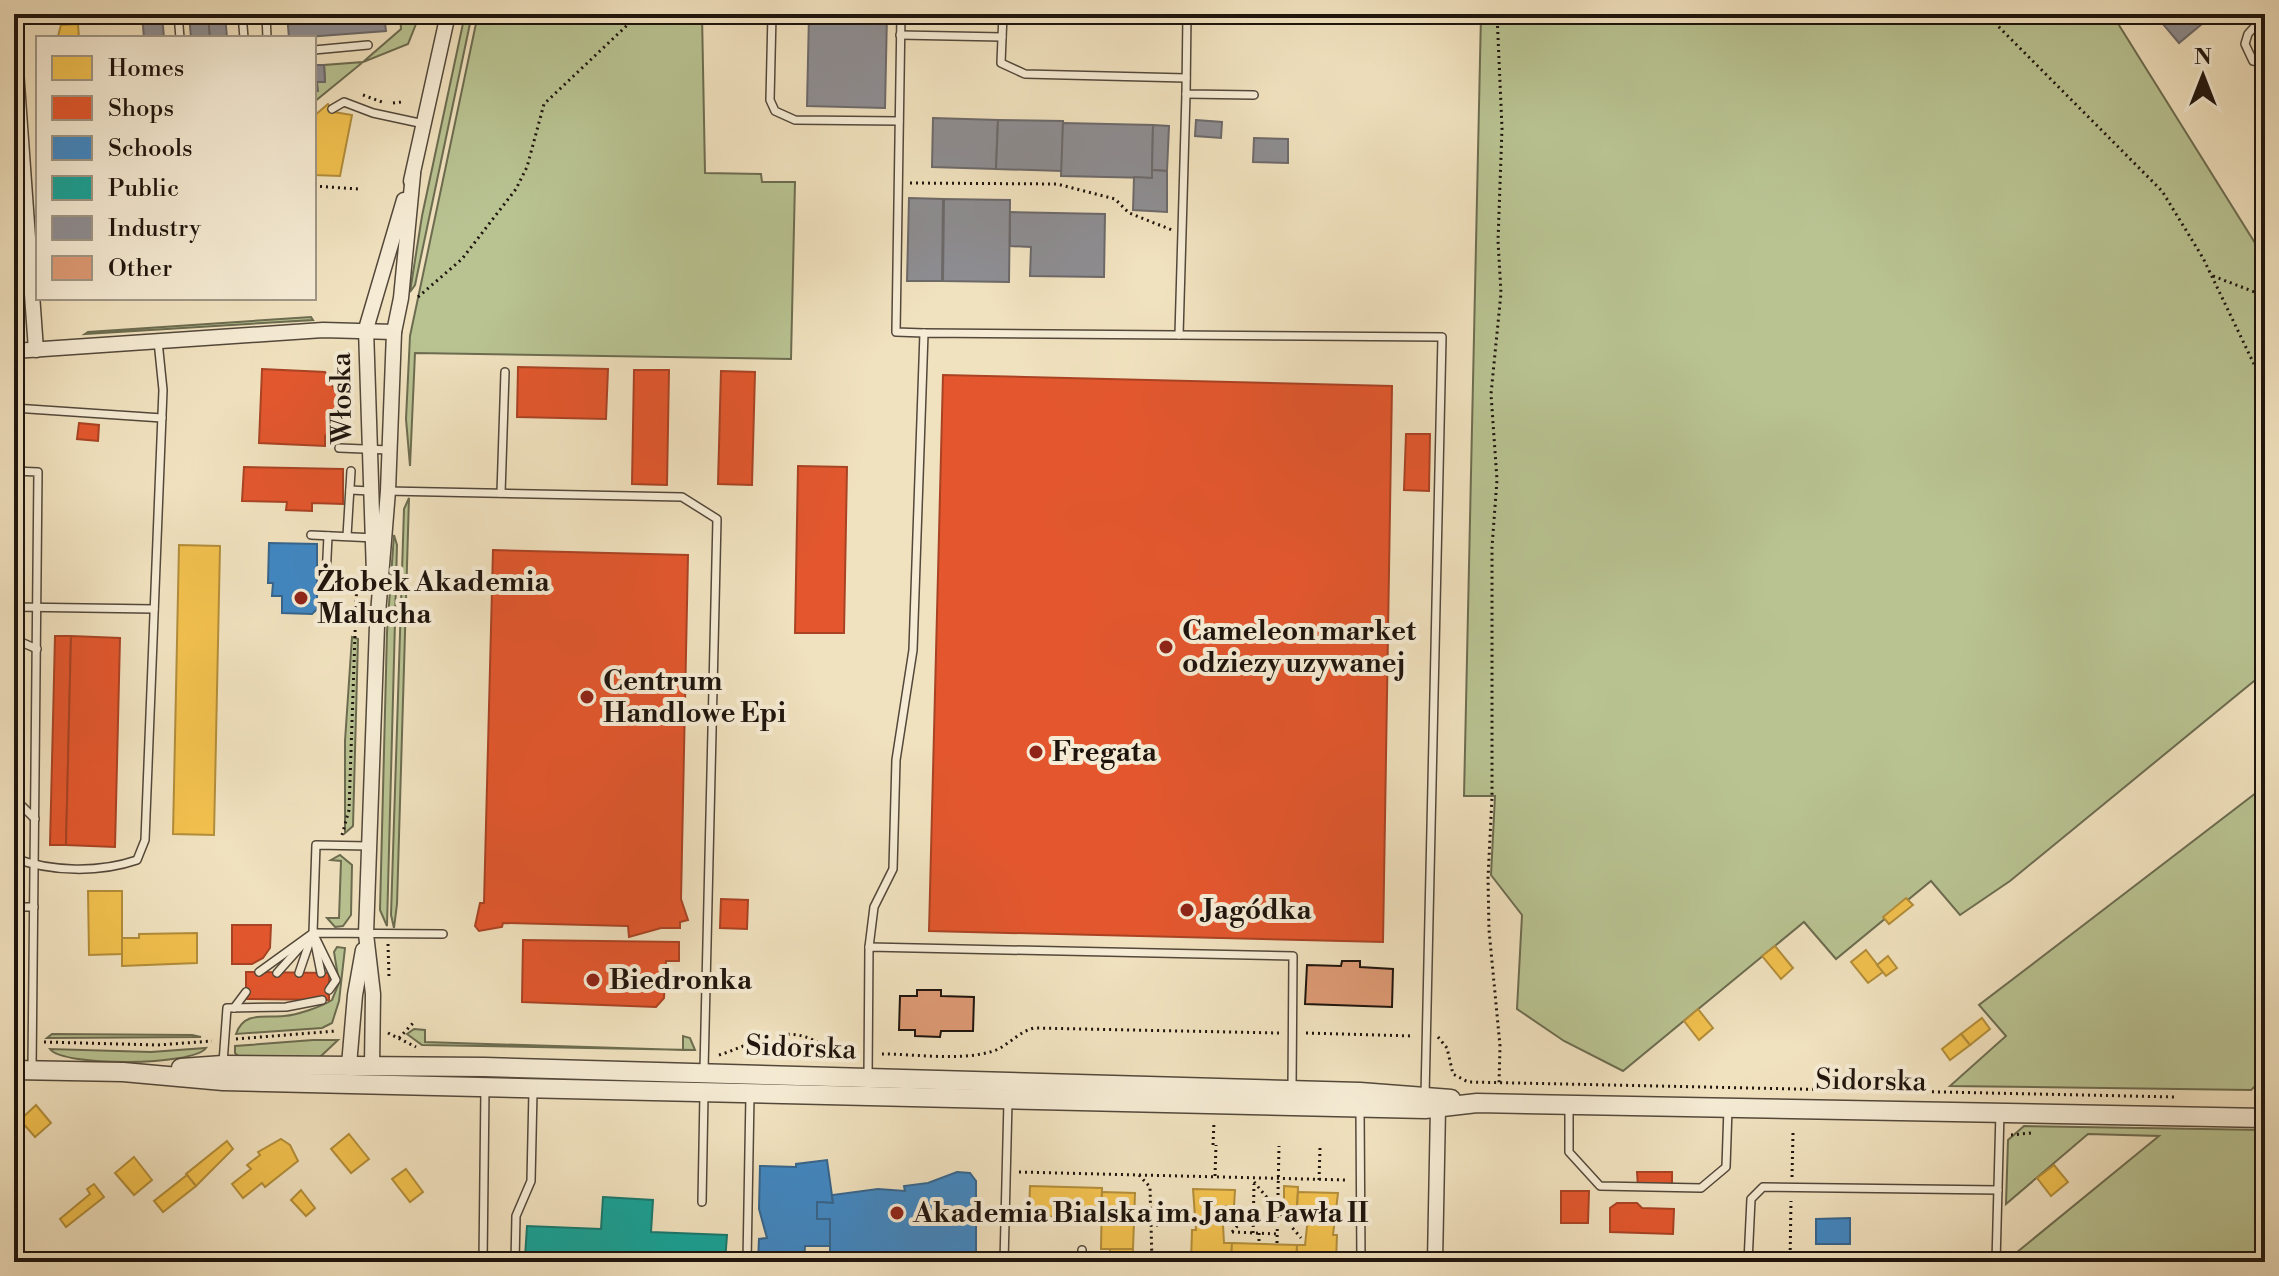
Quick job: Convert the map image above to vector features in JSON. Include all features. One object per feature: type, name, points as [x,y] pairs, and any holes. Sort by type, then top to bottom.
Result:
[{"type":"street","name":"Włoska","points":[[379,538],[371,491],[366,329],[413,174],[448,14]]},
{"type":"street","points":[[14,42],[20,214],[36,350]]},
{"type":"street","name":"Włoska","points":[[372,1066],[373,994],[366,934],[379,538],[388,491],[394,332],[403,283],[413,174]]},
{"type":"street","points":[[14,351],[366,329],[394,332]]},
{"type":"street","name":"Włoska","points":[[349,1065],[355,995],[366,934]]},
{"type":"street","points":[[349,1065],[360,1084],[372,1066]]},
{"type":"street","name":"Sidorska","points":[[223,1073],[349,1065],[534,1068],[709,1065],[750,1074],[868,1078],[1078,1102],[1292,1099],[2265,1118]]},
{"type":"street","points":[[704,1094],[709,1065]]},
{"type":"street","points":[[485,1067],[485,1088]]},
{"type":"street","points":[[533,1089],[534,1068]]},
{"type":"street","name":"Sidorska","points":[[23,1070],[223,1073],[360,1084],[868,1098],[1008,1092],[1068,1084],[1292,1099]]},
{"type":"street","points":[[750,1074],[750,1095]]},
{"type":"street","points":[[868,1078],[868,1098]]},
{"type":"street","points":[[1068,1084],[1078,1102]]},
{"type":"street","points":[[1431,1102],[1435,1262]]},
{"type":"lane","points":[[178,14],[180,36]]},
{"type":"lane","points":[[242,14],[244,36]]},
{"type":"lane","points":[[266,14],[267,36]]},
{"type":"lane","points":[[772,14],[770,100],[775,111],[795,120],[899,121]]},
{"type":"lane","points":[[901,14],[896,332],[1442,337],[1431,1102]]},
{"type":"lane","points":[[1003,14],[1001,63],[1025,74],[1186,78]]},
{"type":"lane","points":[[1179,335],[1187,14]]},
{"type":"lane","points":[[2265,15],[2248,34],[2245,44],[2253,61],[2265,63]]},
{"type":"lane","points":[[900,35],[1002,37]]},
{"type":"lane","points":[[316,50],[368,45]]},
{"type":"lane","points":[[1186,94],[1254,95]]},
{"type":"lane","points":[[332,109],[344,102],[362,106],[373,113],[424,124]]},
{"type":"lane","points":[[868,1078],[869,947],[874,907],[893,869],[896,760],[913,650],[924,333]]},
{"type":"lane","points":[[14,858],[35,867],[114,868],[137,860],[145,840],[162,418],[158,341]]},
{"type":"lane","points":[[501,493],[505,372]]},
{"type":"lane","points":[[14,408],[162,418]]},
{"type":"lane","points":[[339,448],[389,450]]},
{"type":"lane","points":[[14,471],[38,472],[33,1042],[23,1070]]},
{"type":"lane","points":[[347,536],[351,471]]},
{"type":"lane","points":[[350,490],[682,497],[717,519],[709,1065]]},
{"type":"lane","points":[[311,535],[379,538]]},
{"type":"lane","points":[[326,578],[328,536]]},
{"type":"lane","points":[[14,607],[154,609]]},
{"type":"lane","points":[[14,639],[37,649]]},
{"type":"lane","points":[[14,798],[36,819]]},
{"type":"lane","points":[[321,973],[313,933],[316,845],[368,846]]},
{"type":"lane","points":[[14,907],[34,907]]},
{"type":"lane","points":[[277,973],[313,933]]},
{"type":"lane","points":[[299,973],[313,933]]},
{"type":"lane","points":[[313,933],[333,968],[336,980],[329,990]]},
{"type":"lane","points":[[259,972],[313,933],[443,934]]},
{"type":"lane","points":[[869,947],[1293,956],[1292,1099]]},
{"type":"lane","points":[[234,1008],[246,992]]},
{"type":"lane","points":[[253,1008],[259,999]]},
{"type":"lane","points":[[274,1008],[281,999]]},
{"type":"lane","points":[[223,1073],[227,1008],[274,1008],[322,1000]]},
{"type":"lane","points":[[483,1262],[485,1088]]},
{"type":"lane","points":[[515,1262],[516,1216],[531,1181],[533,1089]]},
{"type":"lane","points":[[1004,1262],[1008,1092]]},
{"type":"lane","points":[[702,1202],[704,1094]]},
{"type":"lane","points":[[747,1262],[750,1095]]},
{"type":"lane","points":[[1360,1100],[1360,1176],[1363,1186],[1361,1262]]},
{"type":"lane","points":[[1569,1105],[1569,1152],[1600,1186],[1701,1188],[1726,1167],[1728,1107]]},
{"type":"lane","points":[[1996,1262],[2000,1111]]},
{"type":"lane","points":[[1748,1262],[1751,1199],[1763,1187],[1998,1190]]},
{"type":"lane","points":[[1082,1250],[1082,1262]]},
{"type":"path","points":[[415,299],[462,259],[516,189],[527,167],[544,104],[639,14]]},
{"type":"path","points":[[1497,14],[1502,128],[1498,241],[1501,293],[1491,394],[1497,480],[1492,547],[1492,797],[1488,878],[1489,930],[1500,1046],[1499,1104]]},
{"type":"path","points":[[1986,14],[2162,191],[2182,219],[2265,387]]},
{"type":"path","points":[[898,183],[1057,184],[1115,199],[1129,213],[1181,233]]},
{"type":"path","points":[[316,186],[358,189]]},
{"type":"path","points":[[2211,275],[2265,296]]},
{"type":"path","points":[[337,845],[348,823],[349,810],[357,572]]},
{"type":"path","points":[[399,1038],[414,1022]]},
{"type":"path","points":[[880,1054],[982,1054],[1004,1047],[1026,1030],[1034,1028],[1418,1036]]},
{"type":"path","points":[[33,1042],[158,1045],[333,1031]]},
{"type":"path","points":[[389,1033],[410,1043]]},
{"type":"path","points":[[709,1065],[757,1039],[791,1036],[814,1040],[834,1055],[856,1055]]},
{"type":"path","points":[[1434,1036],[1444,1042],[1450,1067],[1460,1080],[2188,1097]]},
{"type":"path","points":[[1214,1122],[1215,1176]]},
{"type":"path","points":[[1277,1243],[1279,1146]]},
{"type":"path","points":[[1319,1180],[1320,1148]]},
{"type":"path","points":[[1006,1171],[1353,1181],[1360,1176]]},
{"type":"path","points":[[1139,1175],[1150,1187],[1152,1262]]},
{"type":"path","points":[[1253,1233],[1254,1179]]},
{"type":"path","points":[[1254,1179],[1301,1238]]},
{"type":"path","points":[[1253,1209],[1232,1232],[1277,1234]]},
{"type":"path","points":[[1150,1225],[1161,1225]]},
{"type":"path","points":[[1259,1233],[1259,1244]]},
{"type":"green space","points":[[400,14],[420,14],[408,44],[363,62],[401,29]]},
{"type":"green space","points":[[465,14],[472,14],[415,285],[410,292],[422,216]]},
{"type":"green space","points":[[478,14],[702,14],[705,173],[761,174],[762,182],[795,182],[791,359],[415,353],[410,466],[406,419],[410,336]]},
{"type":"green space","points":[[1481,14],[2112,14],[2265,259],[2265,672],[2010,881],[1960,915],[1931,881],[1836,959],[1804,922],[1623,1071],[1564,1041],[1517,1009],[1522,915],[1491,875],[1495,796],[1464,796]]},
{"type":"green space","points":[[363,62],[316,100],[317,82],[325,81],[324,65]]},
{"type":"green space","points":[[311,317],[313,320],[85,334],[88,332]]},
{"type":"green space","points":[[409,498],[394,928],[391,915],[404,509]]},
{"type":"green space","points":[[394,535],[397,545],[387,926],[380,910],[387,632]]},
{"type":"green space","points":[[352,637],[358,639],[353,826],[345,833],[345,741]]},
{"type":"green space","points":[[2265,786],[2265,1077],[2251,1090],[1950,1086],[2006,1036],[1979,1005]]},
{"type":"green space","points":[[340,855],[352,865],[351,915],[343,926],[335,927],[327,918],[339,918],[341,861],[331,860]]},
{"type":"green space","points":[[337,947],[345,948],[339,1001],[332,1023],[322,1028],[236,1034],[249,1019],[295,1014],[332,1000],[339,983],[334,952]]},
{"type":"green space","points":[[414,1029],[425,1030],[425,1042],[666,1049],[422,1045],[407,1034]]},
{"type":"green space","points":[[52,1034],[192,1035],[201,1037],[47,1038]]},
{"type":"green space","points":[[683,1036],[690,1038],[695,1050],[683,1050]]},
{"type":"green space","points":[[338,1040],[319,1058],[239,1057],[235,1053],[235,1046]]},
{"type":"green space","points":[[206,1048],[178,1058],[128,1062],[78,1059],[50,1049],[151,1052]]},
{"type":"green space","points":[[2024,1126],[2265,1130],[2265,1262],[2005,1262],[2159,1136],[2088,1134],[2006,1204],[2008,1140]]},
{"type":"building: Homes","points":[[78,24],[79,36],[58,36],[61,25]]},
{"type":"building: Homes","points":[[328,104],[334,112],[352,115],[340,176],[316,175],[316,114]]},
{"type":"building: Homes","points":[[179,545],[220,546],[214,835],[173,834]]},
{"type":"building: Homes","points":[[88,891],[122,891],[122,954],[89,955]]},
{"type":"building: Homes","points":[[1906,898],[1913,905],[1889,924],[1883,917]]},
{"type":"building: Homes","points":[[197,933],[197,963],[122,966],[122,938],[139,938],[139,934]]},
{"type":"building: Homes","points":[[1775,946],[1793,968],[1781,979],[1762,956]]},
{"type":"building: Homes","points":[[1866,950],[1883,972],[1868,983],[1851,962]]},
{"type":"building: Homes","points":[[1888,956],[1897,968],[1886,976],[1877,965]]},
{"type":"building: Homes","points":[[1698,1009],[1713,1028],[1699,1040],[1684,1021]]},
{"type":"building: Homes","points":[[1982,1018],[1990,1029],[1970,1045],[1961,1034]]},
{"type":"building: Homes","points":[[1961,1034],[1970,1045],[1950,1060],[1942,1049]]},
{"type":"building: Homes","points":[[36,1105],[51,1123],[35,1137],[20,1120]]},
{"type":"building: Homes","points":[[349,1134],[369,1159],[351,1173],[331,1149]]},
{"type":"building: Homes","points":[[281,1139],[290,1145],[298,1161],[265,1187],[262,1183],[243,1198],[232,1184],[251,1169],[247,1165],[260,1155],[258,1152]]},
{"type":"building: Homes","points":[[227,1141],[233,1149],[196,1186],[186,1174]]},
{"type":"building: Homes","points":[[134,1157],[152,1180],[134,1195],[115,1173]]},
{"type":"building: Homes","points":[[2054,1165],[2068,1182],[2051,1196],[2037,1178]]},
{"type":"building: Homes","points":[[406,1169],[423,1192],[410,1202],[392,1179]]},
{"type":"building: Homes","points":[[187,1175],[196,1186],[163,1212],[154,1201]]},
{"type":"building: Homes","points":[[94,1184],[104,1197],[66,1227],[60,1219],[90,1194],[87,1189]]},
{"type":"building: Homes","points":[[1030,1186],[1102,1188],[1101,1218],[1029,1216]]},
{"type":"building: Homes","points":[[1284,1186],[1298,1187],[1297,1208],[1284,1208]]},
{"type":"building: Homes","points":[[1193,1189],[1235,1190],[1234,1206],[1222,1206],[1224,1243],[1232,1243],[1231,1262],[1191,1262],[1192,1230],[1196,1230]]},
{"type":"building: Homes","points":[[301,1190],[315,1208],[306,1216],[291,1200]]},
{"type":"building: Homes","points":[[1102,1192],[1135,1193],[1133,1249],[1101,1249]]},
{"type":"building: Homes","points":[[1298,1192],[1338,1193],[1333,1235],[1337,1235],[1336,1262],[1296,1262],[1297,1245],[1305,1245],[1309,1208],[1297,1208]]},
{"type":"building: Homes","points":[[1232,1243],[1297,1245],[1296,1262],[1231,1262]]},
{"type":"building: Homes","points":[[1110,1249],[1133,1249],[1133,1262],[1110,1262]]},
{"type":"building: Shops","points":[[518,367],[608,369],[606,419],[517,417]]},
{"type":"building: Shops","points":[[262,369],[325,372],[338,397],[335,424],[325,436],[325,446],[259,443]]},
{"type":"building: Shops","points":[[634,370],[669,370],[667,485],[632,484]]},
{"type":"building: Shops","points":[[721,371],[755,372],[752,485],[718,484]]},
{"type":"building: Shops","points":[[943,375],[1392,386],[1383,942],[929,931]]},
{"type":"building: Shops","points":[[79,423],[99,425],[98,441],[77,439]]},
{"type":"building: Shops","points":[[1406,434],[1430,434],[1429,491],[1404,490]]},
{"type":"building: Shops","points":[[798,466],[847,467],[844,633],[795,633]]},
{"type":"building: Shops","points":[[244,467],[343,469],[343,504],[312,503],[312,511],[286,510],[287,502],[242,501]]},
{"type":"building: Shops","name":"Centrum Handlowe Epi","points":[[493,550],[688,555],[681,899],[688,920],[680,922],[680,928],[661,928],[629,937],[628,926],[503,923],[502,927],[479,931],[475,926],[480,903],[484,903]]},
{"type":"building: Shops","points":[[55,636],[71,636],[66,845],[50,845]]},
{"type":"building: Shops","points":[[71,636],[120,638],[115,847],[66,845]]},
{"type":"building: Shops","points":[[721,899],[748,900],[747,929],[720,928]]},
{"type":"building: Shops","points":[[14,922],[21,922],[19,956],[14,956]]},
{"type":"building: Shops","points":[[232,925],[271,925],[270,948],[263,958],[252,964],[232,964]]},
{"type":"building: Shops","name":"Biedronka","points":[[523,940],[679,942],[679,961],[666,961],[664,998],[656,1007],[522,1002]]},
{"type":"building: Shops","points":[[246,972],[329,973],[329,1000],[246,999]]},
{"type":"building: Shops","points":[[1637,1172],[1672,1172],[1672,1187],[1638,1187]]},
{"type":"building: Shops","points":[[1561,1191],[1589,1191],[1588,1223],[1561,1223]]},
{"type":"building: Shops","points":[[1617,1203],[1674,1209],[1673,1234],[1610,1232],[1610,1208]]},
{"type":"building: Schools","points":[[269,543],[317,544],[317,609],[312,614],[282,613],[282,596],[272,596],[273,583],[268,583]]},
{"type":"building: Schools","points":[[827,1160],[833,1203],[817,1202],[817,1219],[830,1219],[830,1246],[805,1246],[804,1262],[758,1262],[759,1239],[767,1238],[759,1209],[760,1166],[796,1167],[796,1164]]},
{"type":"building: Schools","name":"Akademia Bialska im. Jana Pawła II","points":[[957,1172],[970,1173],[976,1181],[976,1262],[830,1262],[830,1219],[817,1219],[817,1202],[833,1203],[832,1195],[878,1189],[905,1191],[904,1186],[928,1183]]},
{"type":"building: Schools","points":[[1850,1218],[1850,1244],[1816,1244],[1816,1219]]},
{"type":"building: Public","points":[[603,1197],[653,1200],[651,1232],[727,1235],[725,1262],[600,1262],[576,1259],[575,1262],[560,1262],[525,1257],[527,1226],[601,1229]]},
{"type":"building: Industry","points":[[142,14],[162,14],[164,36],[144,36]]},
{"type":"building: Industry","points":[[189,14],[208,14],[210,36],[191,36]]},
{"type":"building: Industry","points":[[208,14],[225,14],[227,36],[210,36]]},
{"type":"building: Industry","points":[[287,14],[396,14],[384,15],[386,31],[289,36]]},
{"type":"building: Industry","points":[[809,14],[887,14],[885,108],[807,106]]},
{"type":"building: Industry","points":[[2173,14],[2214,14],[2179,43],[2162,23]]},
{"type":"building: Industry","points":[[316,65],[324,65],[325,82],[317,82],[316,92]]},
{"type":"building: Industry","points":[[933,118],[998,120],[996,169],[932,167]]},
{"type":"building: Industry","points":[[998,120],[1063,121],[1062,171],[996,169]]},
{"type":"building: Industry","points":[[1196,120],[1222,122],[1221,138],[1195,136]]},
{"type":"building: Industry","points":[[1063,123],[1153,125],[1152,178],[1061,176]]},
{"type":"building: Industry","points":[[1153,125],[1169,126],[1167,171],[1152,170]]},
{"type":"building: Industry","points":[[1254,138],[1288,139],[1288,163],[1253,162]]},
{"type":"building: Industry","points":[[1152,170],[1167,171],[1167,212],[1133,210],[1134,177],[1152,178]]},
{"type":"building: Industry","points":[[909,198],[943,199],[942,281],[907,281]]},
{"type":"building: Industry","points":[[944,199],[1010,200],[1009,282],[943,281]]},
{"type":"building: Industry","points":[[1010,212],[1105,214],[1104,277],[1030,276],[1031,247],[1010,246]]},
{"type":"building: Other","points":[[1342,961],[1360,961],[1360,967],[1393,969],[1392,1007],[1305,1004],[1307,965],[1341,966]]},
{"type":"building: Other","points":[[917,990],[941,990],[941,996],[974,997],[973,1031],[941,1031],[940,1037],[915,1036],[915,1030],[899,1030],[900,996],[917,996]]},
{"type":"place","name":"Żłobek Akademia Malucha","points":[[301,598]]},
{"type":"place","name":"Cameleon market odziezy uzywanej","points":[[1166,647]]},
{"type":"place","name":"Centrum Handlowe Epi","points":[[587,697]]},
{"type":"place","name":"Fregata","points":[[1036,752]]},
{"type":"place","name":"Jagódka","points":[[1187,910]]},
{"type":"place","name":"Biedronka","points":[[593,980]]},
{"type":"place","name":"Akademia Bialska im. Jana Pawła II","points":[[897,1213]]}]
